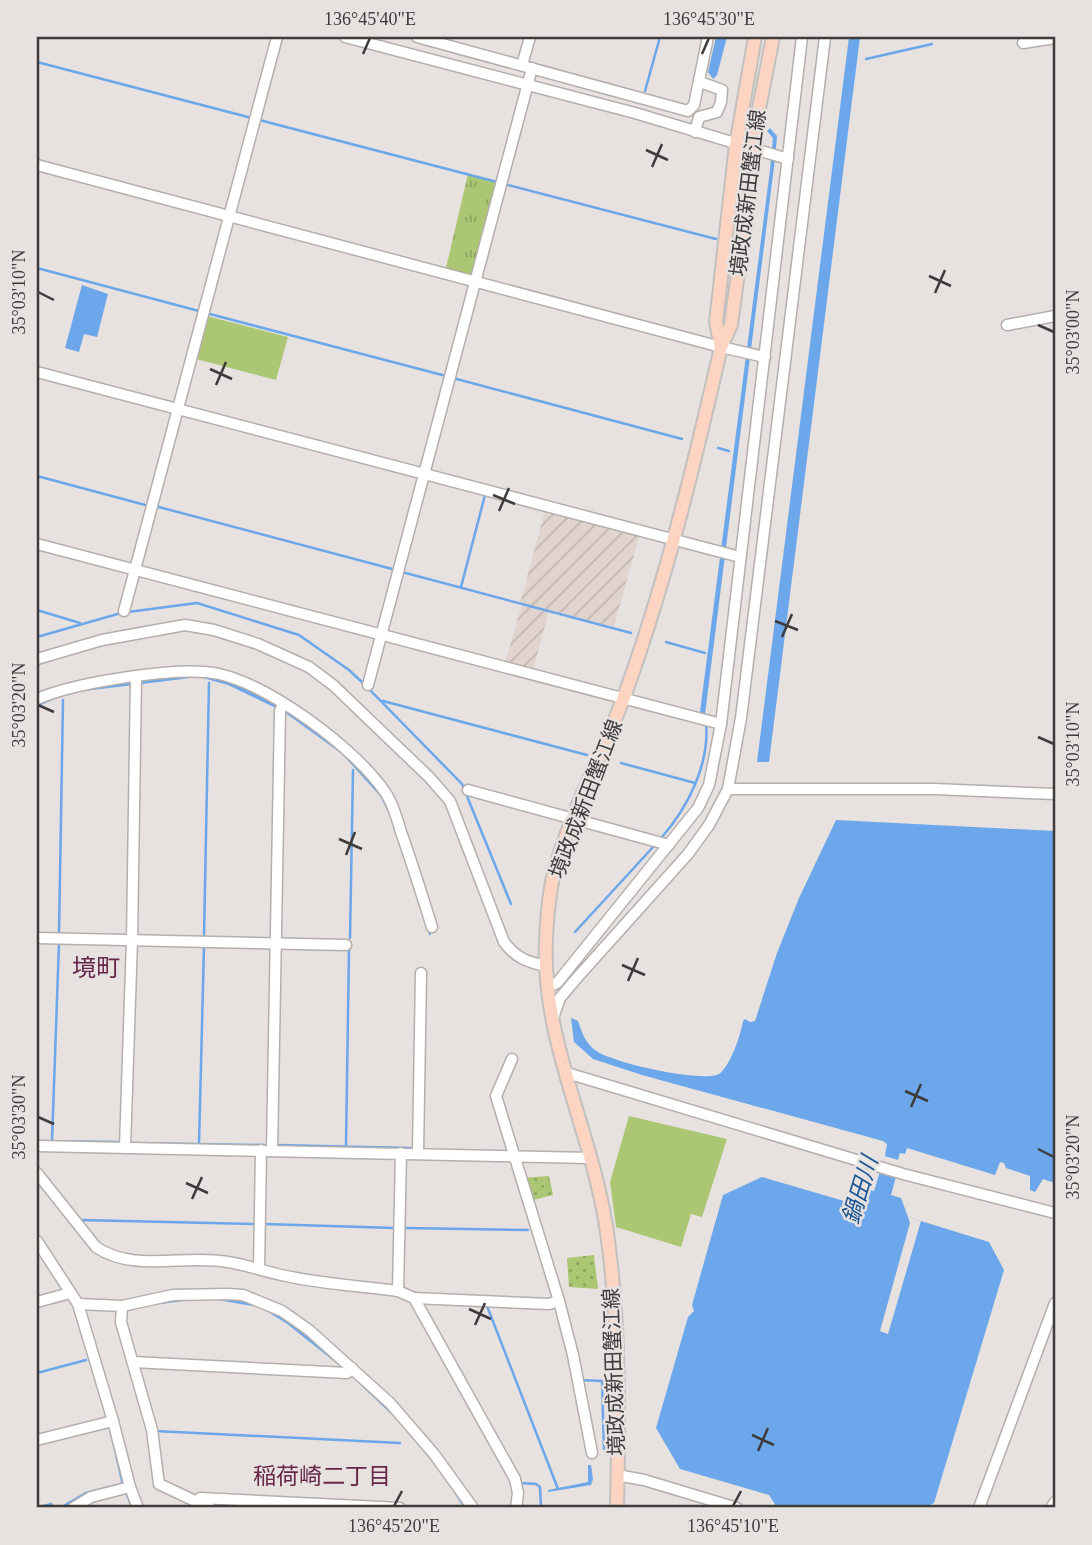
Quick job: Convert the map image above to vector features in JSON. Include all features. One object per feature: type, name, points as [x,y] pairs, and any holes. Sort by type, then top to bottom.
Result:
[{"type":"main road","name":"境政成新田蟹江線","points":[[721,347],[716,322],[736,145],[755,37]]},
{"type":"main road","name":"境政成新田蟹江線","points":[[617,1508],[617,1338],[606,1225],[553,1019],[548,987],[546,940],[554,876],[573,819],[624,699],[674,541],[721,347],[731,325],[748,194],[751,149],[773,37]]},
{"type":"street","points":[[124,611],[277,37]]},
{"type":"street","points":[[345,37],[528,84],[784,159]]},
{"type":"street","points":[[416,37],[688,111],[694,105],[708,37]]},
{"type":"street","points":[[369,685],[528,84],[530,37]]},
{"type":"street","points":[[548,987],[556,983],[599,927],[669,845],[698,808],[709,785],[721,724],[736,556],[765,357],[783,212],[784,159],[802,37]]},
{"type":"street","points":[[553,1019],[560,998],[688,854],[709,825],[728,789],[740,718],[825,37]]},
{"type":"street","points":[[1023,44],[1055,38]]},
{"type":"street","points":[[695,132],[699,117],[717,112],[721,102],[722,90],[700,82]]},
{"type":"street","points":[[37,165],[765,357]]},
{"type":"street","points":[[1007,325],[1055,316]]},
{"type":"street","points":[[37,372],[736,556]]},
{"type":"street","points":[[37,544],[721,724]]},
{"type":"street","points":[[37,659],[103,640],[185,625],[214,630],[258,644],[309,667],[332,685],[440,788],[456,811],[504,942],[520,959],[547,966]]},
{"type":"street","points":[[37,699],[68,688],[136,681],[184,671],[221,674],[257,689],[347,750],[386,794],[432,928]]},
{"type":"street","points":[[125,1147],[132,940],[136,681]]},
{"type":"street","points":[[272,1150],[282,707]]},
{"type":"street","points":[[728,789],[934,789],[1055,794]]},
{"type":"street","points":[[468,790],[669,845]]},
{"type":"street","points":[[37,939],[346,944]]},
{"type":"street","points":[[418,1153],[421,973]]},
{"type":"street","points":[[512,1059],[496,1096],[559,1301],[573,1355],[592,1453]]},
{"type":"street","points":[[567,1073],[902,1174],[1055,1213]]},
{"type":"street","points":[[37,1146],[590,1158]]},
{"type":"street","points":[[259,1269],[261,1150]]},
{"type":"street","points":[[398,1291],[401,1153]]},
{"type":"street","points":[[37,1172],[96,1247],[107,1255],[135,1262],[193,1259],[226,1262],[286,1277],[398,1291],[414,1298],[549,1304],[559,1301]]},
{"type":"street","points":[[37,1241],[67,1294],[78,1304],[111,1421],[126,1488],[138,1508]]},
{"type":"street","points":[[37,1302],[67,1294]]},
{"type":"street","points":[[78,1304],[122,1306],[173,1295],[243,1295],[282,1311],[309,1330],[390,1403],[416,1433],[471,1508]]},
{"type":"street","points":[[414,1298],[514,1479],[518,1493],[516,1508]]},
{"type":"street","points":[[978,1508],[1055,1303]]},
{"type":"street","points":[[122,1306],[121,1322],[152,1430],[159,1484],[210,1508]]},
{"type":"street","points":[[133,1362],[347,1373],[352,1368]]},
{"type":"street","points":[[37,1440],[111,1421]]},
{"type":"street","points":[[617,1475],[645,1480],[737,1508]]},
{"type":"street","points":[[74,1508],[91,1497],[126,1488]]},
{"type":"street","points":[[198,1502],[200,1498],[400,1508]]},
{"type":"street","points":[[1051,1508],[1055,1502]]},
{"type":"shaded area","points":[[545,511],[639,536],[614,627],[549,611],[533,670],[505,664]]},
{"type":"green space","points":[[468,174],[498,182],[474,273],[471,275],[446,268]]},
{"type":"green space","points":[[207,316],[288,337],[276,380],[196,359]]},
{"type":"green space","points":[[629,1116],[727,1139],[702,1217],[691,1214],[681,1247],[616,1227],[610,1182]]},
{"type":"green space","points":[[549,1176],[553,1195],[529,1201],[522,1178]]},
{"type":"green space","points":[[594,1255],[598,1289],[569,1287],[567,1258]]},
{"type":"water","points":[[716,37],[727,37],[717,75],[713,79],[708,72]]},
{"type":"water","points":[[849,37],[860,37],[769,762],[757,762]]},
{"type":"water","points":[[770,128],[777,136],[775,159],[705,714],[708,725],[700,712],[770,170],[773,138],[767,131]]},
{"type":"water","points":[[82,285],[108,294],[97,337],[84,334],[79,352],[65,348]]},
{"type":"water","points":[[180,674],[198,674],[236,683],[280,705],[345,752],[386,801],[431,935],[390,816],[380,796],[342,754],[284,712],[228,685],[199,677],[68,693],[37,707],[37,702],[67,691]]},
{"type":"water","points":[[836,820],[1055,831],[1055,1183],[1043,1179],[1035,1192],[1030,1190],[1030,1176],[1006,1168],[1004,1163],[1000,1162],[995,1175],[907,1148],[905,1154],[900,1153],[898,1160],[885,1156],[887,1144],[883,1141],[642,1075],[593,1059],[574,1042],[571,1018],[578,1021],[590,1046],[607,1056],[678,1074],[719,1074],[731,1058],[743,1021],[755,1021],[777,953],[799,898]]},
{"type":"water","name":"鍋田川","points":[[881,1168],[897,1173],[891,1195],[901,1198],[908,1217],[989,1242],[1004,1270],[934,1503],[924,1508],[780,1508],[769,1495],[680,1469],[656,1428],[688,1317],[694,1311],[692,1305],[723,1195],[762,1177],[844,1201],[861,1187],[874,1191]]},
{"type":"water","points":[[37,1249],[76,1307],[136,1508],[131,1508],[122,1486],[107,1420],[73,1307]]},
{"type":"water","points":[[588,1465],[591,1465],[591,1485],[548,1492],[588,1482]]},
{"type":"pier","points":[[908,1217],[921,1221],[888,1334],[880,1331],[910,1223]]},
{"type":"waterway","points":[[645,91],[660,37]]},
{"type":"waterway","points":[[866,59],[932,44]]},
{"type":"waterway","points":[[37,62],[497,182]]},
{"type":"waterway","points":[[504,184],[716,239]]},
{"type":"waterway","points":[[37,268],[199,311]]},
{"type":"waterway","points":[[206,313],[446,376]]},
{"type":"waterway","points":[[453,378],[682,439]]},
{"type":"waterway","points":[[718,448],[729,451]]},
{"type":"waterway","points":[[37,476],[149,506]]},
{"type":"waterway","points":[[461,587],[485,495]]},
{"type":"waterway","points":[[155,506],[396,570]]},
{"type":"waterway","points":[[402,572],[631,633]]},
{"type":"waterway","points":[[128,612],[197,603],[299,635],[349,670],[364,684]]},
{"type":"waterway","points":[[37,610],[80,623]]},
{"type":"waterway","points":[[37,637],[121,613]]},
{"type":"waterway","points":[[666,642],[705,653]]},
{"type":"waterway","points":[[204,937],[209,683]]},
{"type":"waterway","points":[[369,689],[462,784],[511,904]]},
{"type":"waterway","points":[[59,934],[63,700]]},
{"type":"waterway","points":[[383,701],[587,755]]},
{"type":"waterway","points":[[662,837],[688,799],[701,769],[706,722]]},
{"type":"waterway","points":[[621,763],[695,783]]},
{"type":"waterway","points":[[350,938],[353,770]]},
{"type":"waterway","points":[[575,932],[654,846]]},
{"type":"waterway","points":[[52,1141],[59,943]]},
{"type":"waterway","points":[[199,1144],[204,946]]},
{"type":"waterway","points":[[346,1146],[349,949]]},
{"type":"waterway","points":[[37,1141],[119,1142]]},
{"type":"waterway","points":[[133,1143],[264,1145]]},
{"type":"waterway","points":[[278,1145],[410,1148]]},
{"type":"waterway","points":[[80,1220],[254,1224]]},
{"type":"waterway","points":[[264,1224],[395,1228]]},
{"type":"waterway","points":[[406,1228],[528,1230]]},
{"type":"waterway","points":[[160,1303],[188,1299]]},
{"type":"waterway","points":[[219,1299],[254,1305]]},
{"type":"waterway","points":[[487,1306],[558,1489]]},
{"type":"waterway","points":[[267,1310],[288,1323],[342,1366]]},
{"type":"waterway","points":[[37,1373],[86,1360]]},
{"type":"waterway","points":[[353,1376],[392,1413]]},
{"type":"waterway","points":[[580,1380],[602,1381],[604,1449]]},
{"type":"waterway","points":[[155,1431],[400,1443]]},
{"type":"waterway","points":[[449,1482],[464,1506]]},
{"type":"waterway","points":[[520,1483],[536,1484],[540,1487],[541,1508]]},
{"type":"waterway","points":[[60,1508],[86,1493],[117,1485]]},
{"type":"waterway","points":[[37,1508],[51,1504],[54,1508]]},
{"type":"district","name":"境町","points":[[96,968]]},
{"type":"district","name":"稲荷崎二丁目","points":[[322,1476]]}]
